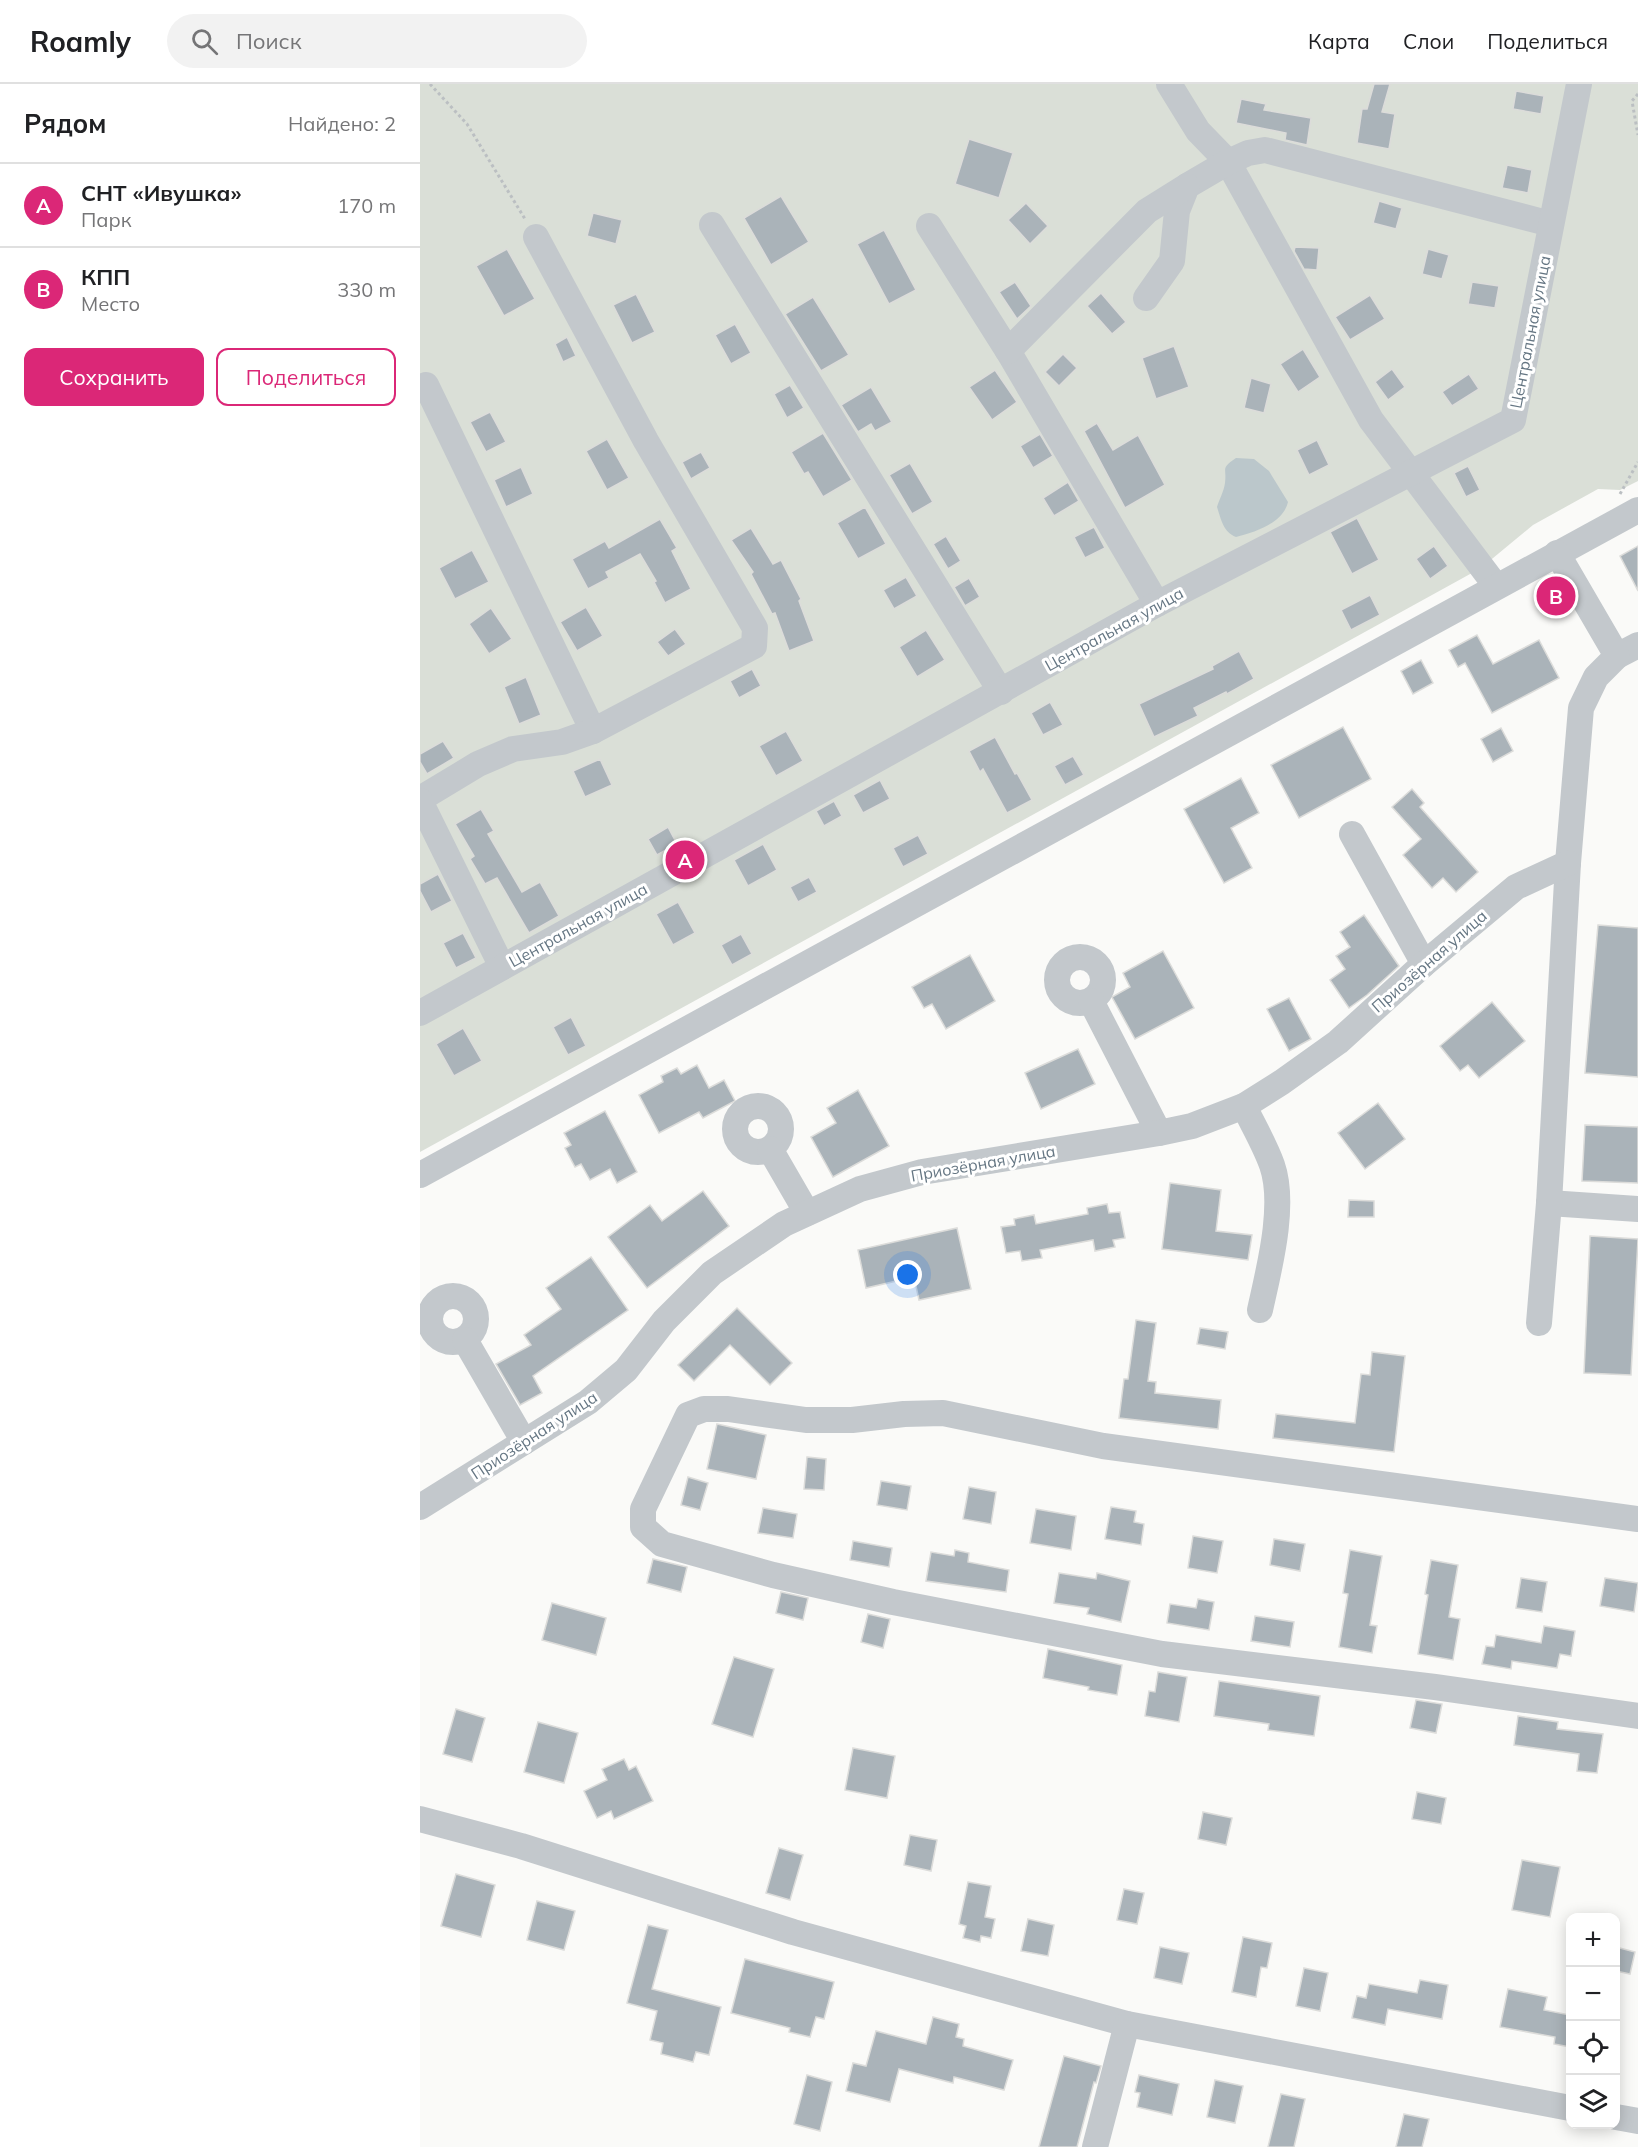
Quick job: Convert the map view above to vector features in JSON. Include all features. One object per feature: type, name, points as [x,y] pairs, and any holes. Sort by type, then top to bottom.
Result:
[{"type":"street","points":[[1169,84],[1198,131],[1228,162],[1371,420],[1496,586]]},
{"type":"street","name":"Центральная улица","points":[[420,1013],[1157,604],[1513,420],[1579,84]]},
{"type":"street","points":[[1008,351],[1147,211],[1186,186],[1248,153],[1264,150],[1551,224]]},
{"type":"street","points":[[1146,298],[1172,261],[1178,211],[1186,186]]},
{"type":"street","points":[[712,225],[1001,692]]},
{"type":"street","points":[[929,226],[1008,351],[1157,604]]},
{"type":"street","points":[[502,967],[420,800],[477,764],[513,749],[562,742],[593,731],[754,646],[755,628],[646,441],[536,237]]},
{"type":"street","points":[[426,385],[593,731]]},
{"type":"street","points":[[420,1175],[1638,510]]},
{"type":"street","points":[[1539,1323],[1549,1203],[1568,863],[1581,708],[1596,677],[1627,650],[1557,553]]},
{"type":"street","points":[[1352,834],[1424,964]]},
{"type":"street","name":"Приозёрная улица","points":[[420,1507],[588,1402],[626,1370],[664,1321],[712,1273],[784,1224],[860,1189],[922,1172],[1160,1133],[1192,1126],[1244,1106],[1338,1042],[1424,964],[1516,887],[1568,863]]},
{"type":"street","points":[[1091,1001],[1160,1133]]},
{"type":"street","points":[[1244,1106],[1272,1165],[1278,1195],[1272,1259],[1260,1310]]},
{"type":"street","points":[[770,1149],[807,1213]]},
{"type":"street","points":[[1549,1203],[1638,1209]]},
{"type":"street","points":[[450,1296],[466,1299],[476,1312],[477,1320],[475,1328],[465,1340],[449,1342],[441,1339],[431,1327],[426,1313],[442,1299],[450,1296]]},
{"type":"street","points":[[465,1340],[524,1442]]},
{"type":"street","points":[[1638,1519],[1103,1446],[943,1413],[904,1414],[852,1420],[806,1420],[729,1409],[704,1409],[688,1415],[643,1509],[643,1527],[662,1544],[773,1575],[893,1602],[1162,1654],[1435,1687],[1638,1716]]},
{"type":"street","points":[[420,1819],[520,1846],[792,1932],[1127,2024],[1566,2107]]},
{"type":"street","points":[[1095,2147],[1127,2024]]},
{"type":"street","points":[[1620,2118],[1638,2121]]},
{"type":"path","points":[[430,84],[467,124],[536,237]]},
{"type":"path","points":[[1638,94],[1632,101],[1638,135]]},
{"type":"shaded area","points":[[420,84],[1638,84],[1638,481],[1620,490],[1598,489],[1533,525],[1481,568],[420,1152]]},
{"type":"shaded area","points":[[1236,458],[1254,459],[1269,471],[1288,502],[1281,516],[1268,526],[1236,537],[1225,528],[1217,507],[1224,486],[1225,469]]},
{"type":"building","points":[[1374,84],[1390,84],[1382,112],[1395,114],[1389,149],[1357,143],[1362,109],[1367,109]]},
{"type":"building","points":[[1516,91],[1544,96],[1541,114],[1513,109]]},
{"type":"building","points":[[1241,99],[1266,104],[1264,110],[1311,118],[1307,145],[1285,140],[1286,133],[1236,123]]},
{"type":"building","points":[[969,139],[1013,153],[999,198],[955,184]]},
{"type":"building","points":[[1507,165],[1532,170],[1528,193],[1502,188]]},
{"type":"building","points":[[781,196],[809,242],[771,265],[744,218]]},
{"type":"building","points":[[1379,201],[1402,208],[1396,229],[1373,223]]},
{"type":"building","points":[[1026,203],[1048,226],[1030,244],[1008,220]]},
{"type":"building","points":[[593,213],[622,220],[616,244],[587,236]]},
{"type":"building","points":[[884,230],[916,290],[889,304],[857,244]]},
{"type":"building","points":[[1295,247],[1319,248],[1317,270],[1304,269],[1294,251]]},
{"type":"building","points":[[507,249],[535,299],[504,316],[476,266]]},
{"type":"building","points":[[1428,249],[1449,255],[1442,279],[1422,274]]},
{"type":"building","points":[[1015,282],[1031,306],[1017,319],[999,292]]},
{"type":"building","points":[[1472,282],[1499,286],[1495,308],[1468,304]]},
{"type":"building","points":[[1101,293],[1126,322],[1112,334],[1087,306]]},
{"type":"building","points":[[636,294],[655,332],[632,343],[613,305]]},
{"type":"building","points":[[1370,295],[1385,319],[1350,340],[1335,317]]},
{"type":"building","points":[[813,297],[849,355],[821,371],[785,314]]},
{"type":"building","points":[[735,324],[751,353],[731,364],[715,335]]},
{"type":"building","points":[[567,337],[576,356],[563,362],[555,344]]},
{"type":"building","points":[[1174,346],[1189,387],[1156,399],[1142,358]]},
{"type":"building","points":[[1303,349],[1320,377],[1298,392],[1280,364]]},
{"type":"building","points":[[1063,354],[1077,368],[1059,386],[1045,372]]},
{"type":"building","points":[[1392,369],[1405,387],[1388,400],[1375,382]]},
{"type":"building","points":[[995,370],[1017,402],[992,420],[969,387]]},
{"type":"building","points":[[1469,374],[1479,389],[1452,406],[1442,392]]},
{"type":"building","points":[[1251,378],[1271,384],[1264,413],[1244,408]]},
{"type":"building","points":[[790,385],[804,408],[787,418],[774,394]]},
{"type":"building","points":[[871,387],[892,422],[875,431],[871,424],[858,432],[841,405]]},
{"type":"building","points":[[490,412],[506,442],[486,452],[470,422]]},
{"type":"building","points":[[1097,423],[1113,450],[1138,435],[1165,485],[1125,508],[1084,431]]},
{"type":"building","points":[[823,433],[852,480],[823,497],[808,472],[804,474],[791,452]]},
{"type":"building","points":[[1040,434],[1053,456],[1033,468],[1020,446]]},
{"type":"building","points":[[607,439],[629,478],[607,490],[586,451]]},
{"type":"building","points":[[1317,440],[1329,465],[1309,475],[1297,450]]},
{"type":"building","points":[[701,452],[710,468],[691,479],[682,462]]},
{"type":"building","points":[[910,463],[933,502],[912,514],[889,475]]},
{"type":"building","points":[[1468,466],[1480,490],[1466,497],[1454,473]]},
{"type":"building","points":[[521,467],[533,494],[506,507],[494,480]]},
{"type":"building","points":[[1068,482],[1079,501],[1054,516],[1043,498]]},
{"type":"building","points":[[865,507],[886,544],[858,559],[837,523]]},
{"type":"building","points":[[1357,518],[1379,560],[1352,574],[1330,532]]},
{"type":"building","points":[[660,519],[677,548],[672,551],[691,589],[665,603],[654,582],[656,581],[640,554],[606,572],[609,578],[588,589],[572,559],[605,541],[609,548]]},
{"type":"building","points":[[1094,527],[1105,548],[1085,558],[1074,537]]},
{"type":"building","points":[[751,528],[773,564],[781,560],[801,599],[799,601],[814,641],[789,651],[775,613],[772,614],[751,574],[753,572],[731,540]]},
{"type":"building","points":[[946,536],[961,561],[948,569],[933,544]]},
{"type":"building","points":[[1434,546],[1448,566],[1430,579],[1416,559]]},
{"type":"building","points":[[1638,546],[1638,591],[1620,556]]},
{"type":"building","points":[[472,550],[489,582],[455,599],[439,568]]},
{"type":"building","points":[[906,577],[917,596],[894,609],[883,590]]},
{"type":"building","points":[[969,578],[980,597],[965,606],[954,587]]},
{"type":"building","points":[[1558,584],[1567,600],[1553,608],[1544,592]]},
{"type":"building","points":[[1370,595],[1380,615],[1351,630],[1341,610]]},
{"type":"building","points":[[586,607],[603,636],[577,651],[560,622]]},
{"type":"building","points":[[491,608],[512,639],[489,654],[469,624]]},
{"type":"building","points":[[675,629],[686,644],[668,656],[657,642]]},
{"type":"building","points":[[926,630],[945,660],[917,677],[899,647]]},
{"type":"building","points":[[1477,635],[1493,664],[1539,640],[1559,678],[1492,713],[1465,663],[1458,667],[1449,650]]},
{"type":"building","points":[[1239,651],[1254,679],[1194,708],[1198,716],[1154,737],[1139,704],[1213,669],[1212,666]]},
{"type":"building","points":[[1421,660],[1433,683],[1413,694],[1401,671]]},
{"type":"building","points":[[752,669],[761,686],[739,698],[730,681]]},
{"type":"building","points":[[526,677],[541,715],[519,724],[504,687]]},
{"type":"building","points":[[1050,702],[1063,725],[1043,735],[1031,713]]},
{"type":"building","points":[[1343,727],[1371,779],[1299,818],[1271,765]]},
{"type":"building","points":[[1501,728],[1513,751],[1493,762],[1481,739]]},
{"type":"building","points":[[786,731],[803,761],[776,776],[759,746]]},
{"type":"building","points":[[995,737],[1032,800],[1007,813],[983,769],[980,772],[969,751]]},
{"type":"building","points":[[443,741],[454,758],[427,774],[420,762],[420,754]]},
{"type":"building","points":[[1073,756],[1084,775],[1065,785],[1054,766]]},
{"type":"building","points":[[600,759],[612,785],[585,797],[573,771]]},
{"type":"building","points":[[1241,778],[1259,813],[1231,828],[1252,868],[1224,883],[1184,809]]},
{"type":"building","points":[[880,780],[890,799],[863,813],[853,795]]},
{"type":"building","points":[[1412,789],[1424,803],[1420,807],[1478,872],[1456,892],[1443,878],[1432,888],[1403,855],[1421,839],[1392,807]]},
{"type":"building","points":[[834,801],[842,816],[824,826],[816,811]]},
{"type":"building","points":[[481,809],[494,831],[488,834],[522,892],[540,882],[559,916],[529,933],[497,878],[485,884],[470,859],[474,856],[455,824]]},
{"type":"building","points":[[668,827],[677,844],[657,855],[648,839]]},
{"type":"building","points":[[918,835],[928,854],[903,867],[893,848]]},
{"type":"building","points":[[763,844],[777,870],[748,886],[734,860]]},
{"type":"building","points":[[438,874],[452,901],[431,912],[420,891],[420,884]]},
{"type":"building","points":[[809,877],[817,892],[798,902],[790,887]]},
{"type":"building","points":[[678,902],[695,933],[673,945],[656,914]]},
{"type":"building","points":[[1364,915],[1399,966],[1349,1008],[1330,980],[1345,969],[1336,956],[1350,947],[1340,932]]},
{"type":"building","points":[[1598,925],[1638,928],[1638,1077],[1585,1073]]},
{"type":"building","points":[[463,933],[476,958],[456,968],[443,943]]},
{"type":"building","points":[[741,934],[752,954],[732,965],[721,945]]},
{"type":"building","points":[[1163,951],[1194,1008],[1135,1039],[1112,997],[1130,987],[1123,973]]},
{"type":"building","points":[[970,955],[995,1001],[946,1029],[932,1004],[924,1008],[912,987]]},
{"type":"building","points":[[1289,998],[1311,1039],[1289,1051],[1267,1009]]},
{"type":"building","points":[[1492,1002],[1525,1041],[1479,1078],[1468,1065],[1460,1071],[1440,1046]]},
{"type":"building","points":[[571,1017],[586,1046],[568,1055],[553,1027]]},
{"type":"building","points":[[463,1028],[482,1061],[454,1076],[436,1044]]},
{"type":"building","points":[[1078,1049],[1095,1084],[1041,1109],[1025,1073]]},
{"type":"building","points":[[697,1065],[709,1088],[724,1080],[735,1101],[703,1118],[699,1112],[659,1133],[639,1095],[663,1082],[661,1076],[677,1068],[681,1074]]},
{"type":"building","points":[[858,1090],[889,1146],[833,1177],[811,1137],[836,1123],[827,1108]]},
{"type":"building","points":[[1378,1103],[1405,1139],[1365,1169],[1338,1133]]},
{"type":"building","points":[[605,1111],[637,1172],[617,1183],[610,1169],[590,1180],[581,1164],[575,1167],[565,1148],[571,1145],[564,1133]]},
{"type":"building","points":[[1585,1125],[1638,1127],[1638,1183],[1582,1181]]},
{"type":"building","points":[[1170,1183],[1221,1190],[1216,1231],[1252,1235],[1248,1260],[1162,1249]]},
{"type":"building","points":[[703,1191],[729,1226],[647,1288],[608,1237],[650,1205],[662,1221]]},
{"type":"building","points":[[1349,1200],[1374,1201],[1374,1217],[1348,1217]]},
{"type":"building","points":[[1107,1204],[1109,1213],[1120,1212],[1125,1238],[1113,1240],[1115,1247],[1095,1251],[1093,1240],[1040,1250],[1042,1258],[1022,1261],[1020,1251],[1006,1253],[1001,1227],[1015,1225],[1014,1219],[1034,1215],[1036,1224],[1088,1214],[1087,1208]]},
{"type":"building","points":[[957,1228],[971,1289],[919,1300],[914,1277],[866,1288],[858,1250]]},
{"type":"building","points":[[1590,1236],[1638,1239],[1631,1375],[1584,1373]]},
{"type":"building","points":[[591,1257],[628,1310],[533,1376],[542,1393],[520,1405],[496,1364],[531,1345],[524,1335],[561,1309],[546,1288]]},
{"type":"building","points":[[737,1308],[792,1363],[770,1385],[730,1345],[694,1381],[678,1365]]},
{"type":"building","points":[[1136,1320],[1156,1323],[1148,1381],[1156,1382],[1155,1393],[1221,1400],[1218,1429],[1119,1418],[1124,1379],[1128,1379]]},
{"type":"building","points":[[1200,1328],[1228,1332],[1225,1349],[1197,1344]]},
{"type":"building","points":[[1372,1352],[1405,1356],[1394,1452],[1273,1438],[1276,1414],[1355,1423],[1361,1374],[1370,1375]]},
{"type":"building","points":[[717,1424],[766,1435],[756,1479],[707,1469]]},
{"type":"building","points":[[807,1457],[826,1459],[824,1490],[804,1489]]},
{"type":"building","points":[[688,1477],[708,1483],[700,1510],[681,1505]]},
{"type":"building","points":[[881,1481],[911,1486],[907,1510],[877,1505]]},
{"type":"building","points":[[969,1487],[996,1492],[991,1524],[963,1519]]},
{"type":"building","points":[[1111,1507],[1136,1511],[1134,1522],[1144,1524],[1141,1545],[1105,1539]]},
{"type":"building","points":[[763,1508],[797,1514],[793,1538],[758,1533]]},
{"type":"building","points":[[1036,1509],[1076,1516],[1071,1550],[1030,1543]]},
{"type":"building","points":[[1193,1536],[1223,1541],[1217,1573],[1188,1568]]},
{"type":"building","points":[[1274,1539],[1305,1544],[1300,1571],[1270,1565]]},
{"type":"building","points":[[853,1541],[892,1548],[889,1567],[850,1560]]},
{"type":"building","points":[[955,1550],[969,1553],[968,1562],[1009,1570],[1006,1592],[926,1581],[931,1552],[954,1556]]},
{"type":"building","points":[[1350,1550],[1382,1556],[1370,1625],[1377,1626],[1372,1653],[1339,1647],[1348,1594],[1343,1593]]},
{"type":"building","points":[[653,1559],[687,1567],[681,1592],[647,1583]]},
{"type":"building","points":[[1431,1560],[1458,1565],[1449,1617],[1460,1619],[1453,1660],[1418,1654],[1428,1595],[1425,1594]]},
{"type":"building","points":[[1059,1573],[1096,1579],[1097,1573],[1130,1581],[1121,1622],[1087,1614],[1089,1608],[1054,1603]]},
{"type":"building","points":[[1521,1578],[1547,1582],[1542,1612],[1516,1608]]},
{"type":"building","points":[[1605,1578],[1638,1583],[1634,1612],[1600,1606]]},
{"type":"building","points":[[781,1592],[808,1598],[803,1620],[776,1613]]},
{"type":"building","points":[[1198,1599],[1214,1602],[1209,1630],[1167,1623],[1170,1604],[1196,1608]]},
{"type":"building","points":[[552,1603],[606,1618],[596,1655],[542,1640]]},
{"type":"building","points":[[868,1614],[890,1619],[883,1648],[861,1642]]},
{"type":"building","points":[[1255,1616],[1294,1622],[1290,1647],[1251,1641]]},
{"type":"building","points":[[1544,1626],[1575,1631],[1571,1656],[1560,1654],[1557,1668],[1512,1661],[1511,1669],[1482,1664],[1486,1646],[1494,1647],[1496,1635],[1541,1643]]},
{"type":"building","points":[[1048,1649],[1122,1665],[1117,1695],[1043,1678]]},
{"type":"building","points":[[734,1657],[774,1669],[753,1737],[712,1724]]},
{"type":"building","points":[[1158,1672],[1187,1677],[1179,1722],[1145,1716],[1149,1691],[1155,1692]]},
{"type":"building","points":[[1219,1681],[1320,1696],[1314,1736],[1268,1730],[1269,1724],[1214,1716]]},
{"type":"building","points":[[1416,1700],[1442,1704],[1436,1733],[1410,1728]]},
{"type":"building","points":[[456,1709],[485,1718],[472,1762],[443,1754]]},
{"type":"building","points":[[1518,1716],[1558,1722],[1557,1729],[1603,1734],[1597,1773],[1577,1771],[1579,1754],[1514,1745]]},
{"type":"building","points":[[538,1722],[578,1733],[564,1783],[524,1772]]},
{"type":"building","points":[[853,1748],[895,1756],[887,1798],[845,1790]]},
{"type":"building","points":[[624,1759],[629,1770],[636,1766],[653,1801],[614,1819],[611,1811],[597,1818],[584,1791],[607,1780],[602,1769]]},
{"type":"building","points":[[1417,1792],[1446,1798],[1441,1824],[1412,1819]]},
{"type":"building","points":[[1203,1812],[1232,1818],[1226,1845],[1198,1839]]},
{"type":"building","points":[[910,1835],[937,1840],[931,1871],[904,1865]]},
{"type":"building","points":[[779,1848],[803,1855],[790,1900],[766,1893]]},
{"type":"building","points":[[1522,1860],[1560,1867],[1550,1917],[1512,1910]]},
{"type":"building","points":[[456,1874],[495,1885],[481,1937],[441,1926]]},
{"type":"building","points":[[968,1882],[991,1886],[985,1917],[995,1919],[991,1938],[981,1936],[980,1942],[963,1938],[966,1926],[959,1924]]},
{"type":"building","points":[[1124,1889],[1144,1893],[1137,1924],[1117,1920]]},
{"type":"building","points":[[537,1901],[575,1911],[564,1950],[527,1940]]},
{"type":"building","points":[[1028,1919],[1054,1925],[1048,1956],[1021,1951]]},
{"type":"building","points":[[648,1925],[668,1930],[652,1989],[721,2007],[709,2055],[696,2052],[693,2062],[661,2054],[663,2043],[650,2040],[657,2011],[627,2003]]},
{"type":"building","points":[[1243,1937],[1272,1943],[1267,1968],[1261,1967],[1256,1997],[1232,1992]]},
{"type":"building","points":[[1160,1947],[1189,1953],[1182,1984],[1154,1978]]},
{"type":"building","points":[[1620,1948],[1635,1952],[1630,1974],[1620,1972]]},
{"type":"building","points":[[745,1959],[834,1982],[824,2019],[816,2017],[810,2037],[789,2032],[790,2028],[731,2013]]},
{"type":"building","points":[[1304,1968],[1328,1973],[1320,2011],[1296,2006]]},
{"type":"building","points":[[1420,1980],[1448,1985],[1442,2019],[1388,2009],[1385,2025],[1352,2018],[1357,1996],[1366,1998],[1369,1984],[1417,1993]]},
{"type":"building","points":[[1508,1989],[1547,1997],[1544,2010],[1566,2014],[1566,2046],[1554,2044],[1555,2037],[1500,2027]]},
{"type":"building","points":[[933,2017],[959,2024],[956,2037],[964,2039],[963,2046],[1013,2060],[1004,2090],[954,2077],[953,2083],[899,2069],[890,2102],[846,2091],[853,2063],[866,2066],[876,2031],[926,2044]]},
{"type":"building","points":[[1064,2056],[1101,2066],[1096,2083],[1094,2082],[1077,2147],[1039,2147]]},
{"type":"building","points":[[807,2075],[832,2082],[820,2131],[794,2124]]},
{"type":"building","points":[[1139,2075],[1179,2084],[1172,2115],[1137,2107],[1140,2093],[1135,2092]]},
{"type":"building","points":[[1215,2080],[1243,2086],[1235,2123],[1207,2117]]},
{"type":"building","points":[[1281,2094],[1305,2099],[1294,2147],[1268,2147]]},
{"type":"building","points":[[1404,2114],[1429,2119],[1422,2147],[1396,2147]]},
{"type":"place","name":"КПП","points":[[1556,596]]},
{"type":"place","name":"СНТ «Ивушка»","points":[[685,860]]}]
